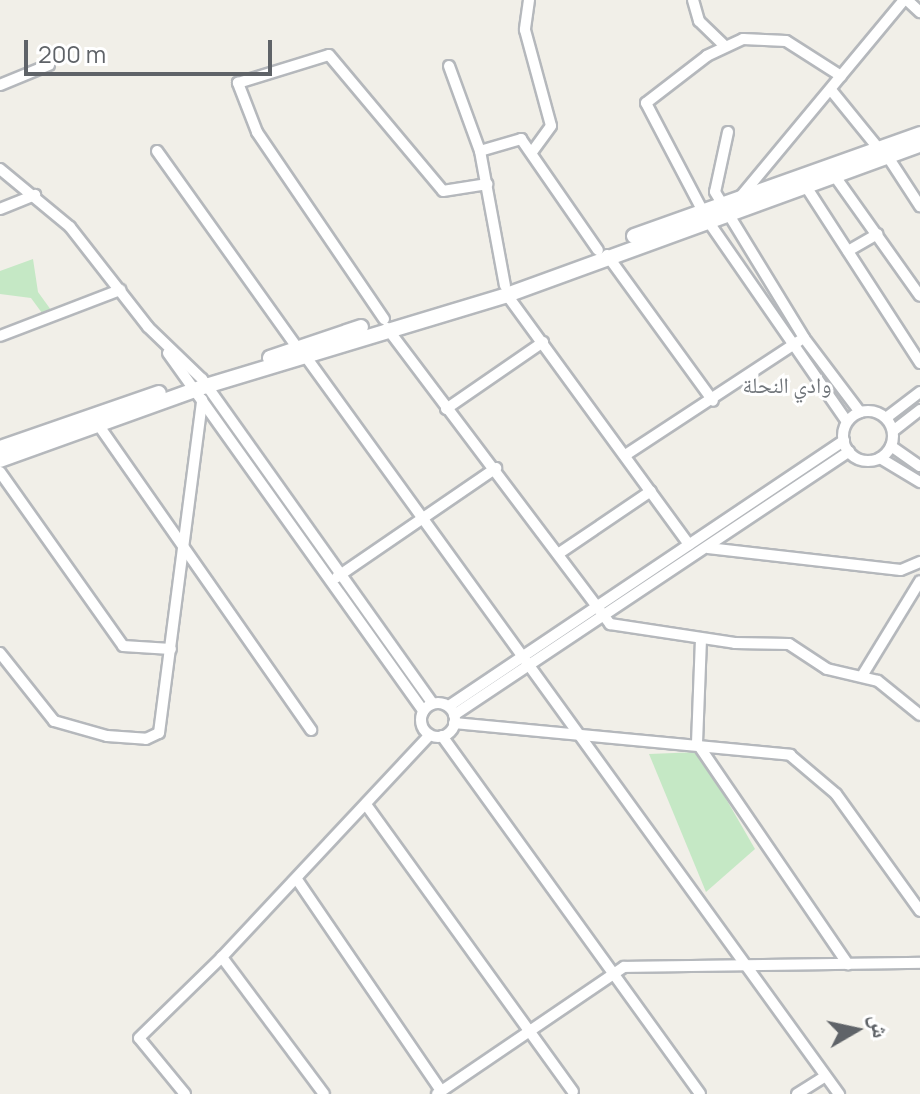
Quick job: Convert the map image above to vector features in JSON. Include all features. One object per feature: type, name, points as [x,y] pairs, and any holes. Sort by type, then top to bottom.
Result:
[{"type":"main road","points":[[0,448],[199,388],[385,324],[506,291],[724,208],[834,175],[920,134]]},
{"type":"main road","points":[[724,208],[741,197],[920,145]]},
{"type":"main road","points":[[0,460],[95,419]]},
{"type":"street","points":[[529,0],[525,30],[551,126],[532,152]]},
{"type":"street","points":[[693,0],[697,17],[724,45]]},
{"type":"street","points":[[741,197],[905,0],[920,11]]},
{"type":"street","points":[[841,76],[778,38],[724,45],[646,103],[705,216],[799,341],[860,412],[886,418],[893,431],[891,446],[880,458]]},
{"type":"street","points":[[487,184],[443,191],[329,55],[315,55],[238,83],[257,132],[385,324],[446,409],[496,468],[599,613],[618,627],[701,639],[789,644],[827,669],[878,681],[920,715]]},
{"type":"street","points":[[0,85],[49,65]]},
{"type":"street","points":[[449,66],[480,151],[506,291],[627,454],[689,545]]},
{"type":"street","points":[[831,90],[884,153],[920,206]]},
{"type":"street","points":[[728,132],[714,173],[724,208],[847,422],[844,441],[849,452],[863,460],[880,458],[920,482]]},
{"type":"street","points":[[480,151],[521,139],[713,401]]},
{"type":"street","points":[[157,151],[302,353],[427,518],[823,1078],[839,1094]]},
{"type":"street","points":[[0,169],[35,195],[81,239],[199,388],[343,574],[423,711]]},
{"type":"street","points":[[834,175],[920,296]]},
{"type":"street","points":[[805,185],[920,363]]},
{"type":"street","points":[[0,209],[35,195]]},
{"type":"street","points":[[848,251],[877,234]]},
{"type":"street","points":[[0,336],[120,290]]},
{"type":"street","points":[[627,454],[713,401],[799,341]]},
{"type":"street","points":[[446,409],[543,342]]},
{"type":"street","points":[[0,653],[54,721],[146,739],[162,725],[187,546],[199,388]]},
{"type":"street","points":[[199,388],[332,581],[432,703],[452,715],[778,752],[807,765],[836,794],[920,911]]},
{"type":"street","points":[[886,418],[920,392]]},
{"type":"street","points":[[893,431],[918,412],[909,401]]},
{"type":"street","points":[[847,422],[860,412]]},
{"type":"street","points":[[95,419],[187,546],[311,730]]},
{"type":"street","points":[[452,715],[532,664],[689,545],[844,441]]},
{"type":"street","points":[[891,446],[920,466]]},
{"type":"street","points":[[185,1094],[139,1038],[298,881],[436,736],[452,715],[525,654],[708,548],[849,452]]},
{"type":"street","points":[[332,581],[496,468]]},
{"type":"street","points":[[0,472],[123,646],[171,649]]},
{"type":"street","points":[[558,554],[651,491]]},
{"type":"street","points":[[708,548],[901,570],[920,581],[862,676]]},
{"type":"street","points":[[901,570],[920,562]]},
{"type":"street","points":[[701,639],[697,743],[848,964]]},
{"type":"street","points":[[432,703],[423,711],[420,722],[436,736],[700,1094]]},
{"type":"street","points":[[367,806],[573,1092]]},
{"type":"street","points":[[298,881],[439,1092],[608,973],[647,964],[920,963]]},
{"type":"street","points":[[222,957],[324,1094]]},
{"type":"street","points":[[797,1094],[823,1078]]},
{"type":"green space","points":[[33,259],[38,292],[51,310],[42,313],[31,298],[0,294],[0,271]]},
{"type":"green space","points":[[699,752],[755,849],[706,892],[649,754]]},
{"type":"district","name":"وادي النحلة","points":[[787,386]]}]
